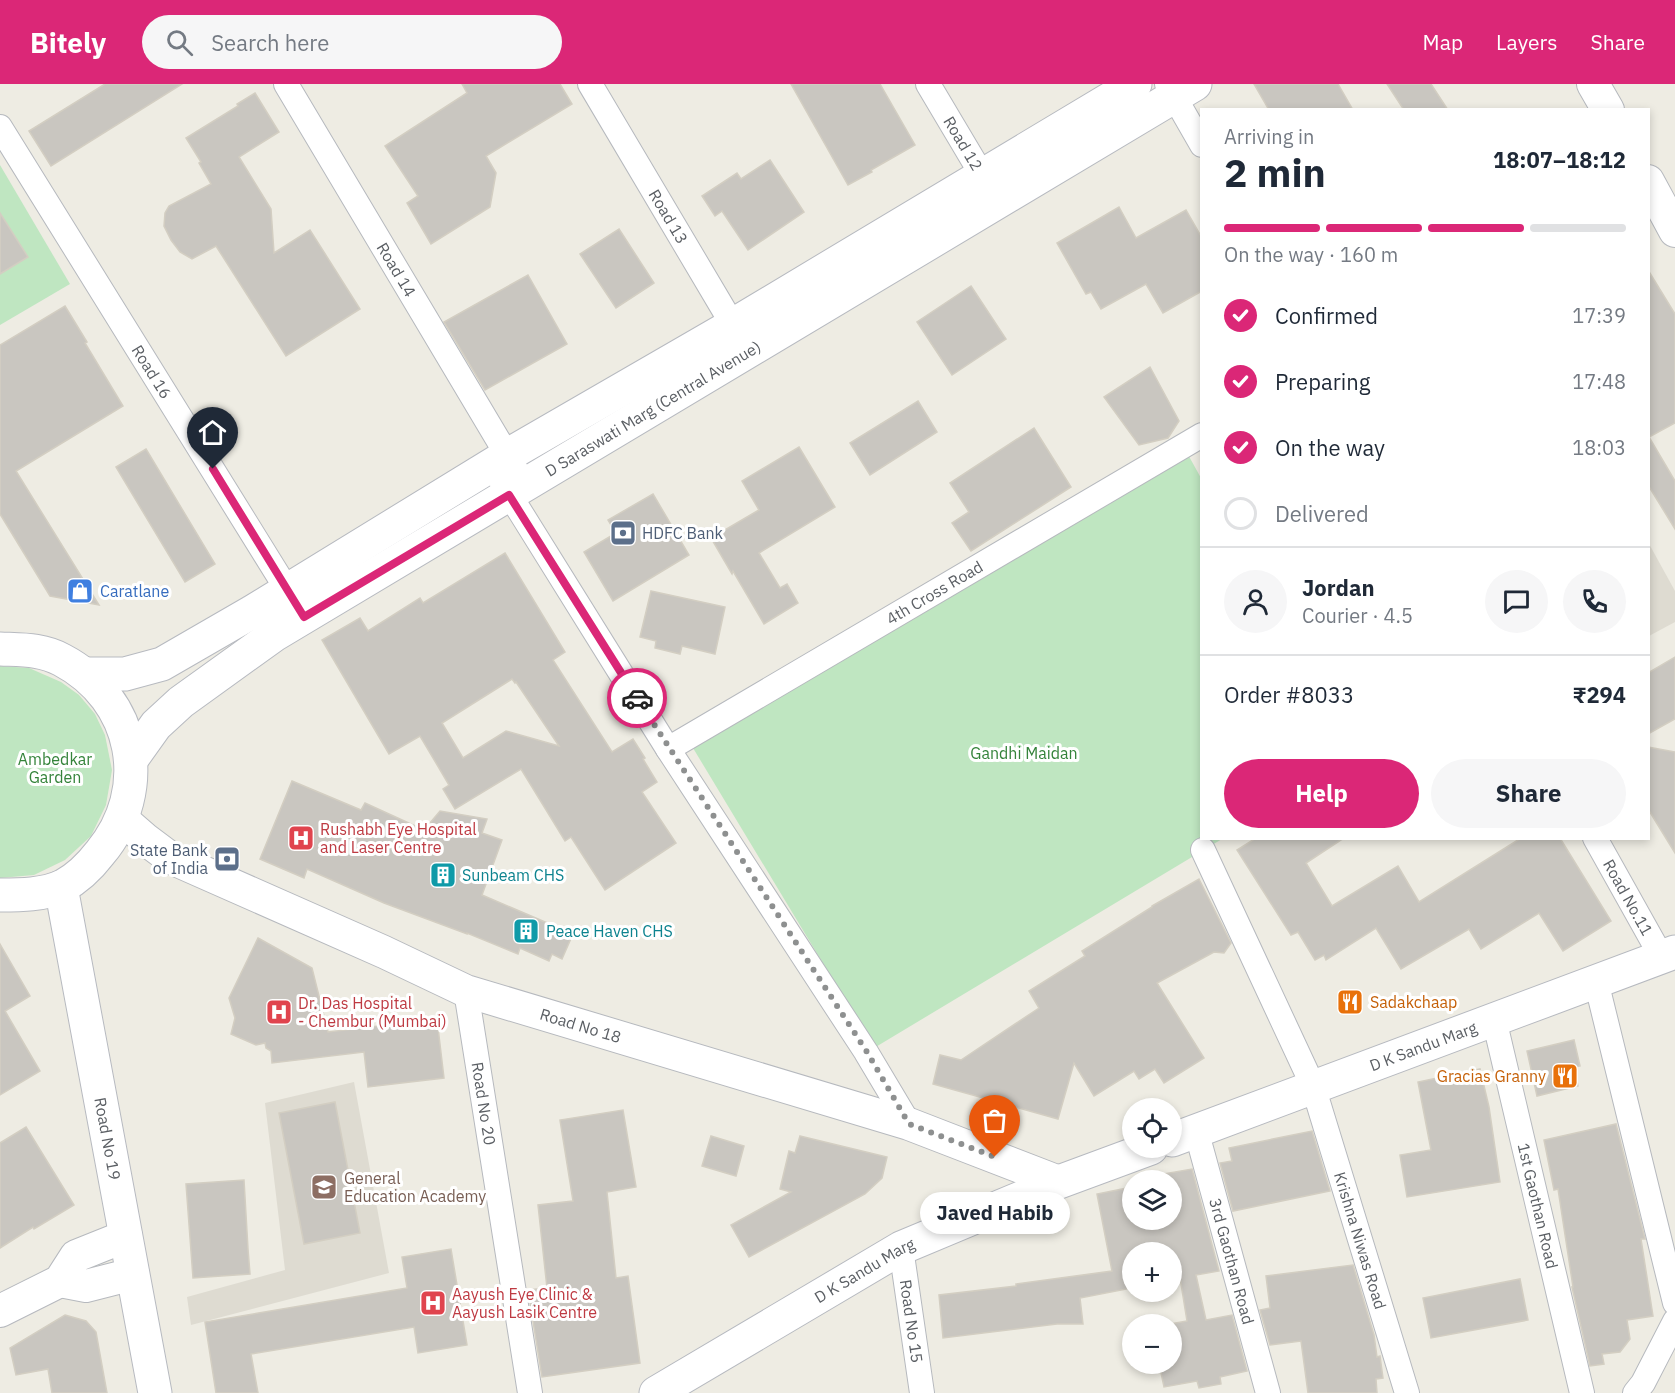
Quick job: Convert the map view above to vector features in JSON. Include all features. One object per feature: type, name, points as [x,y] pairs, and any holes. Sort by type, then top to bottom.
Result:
[{"type":"main road","name":"D Saraswati Marg (Central Avenue)","points":[[990,189],[1135,84]]},
{"type":"main road","name":"D Saraswati Marg (Central Avenue)","points":[[84,674],[125,674],[162,663],[296,604],[517,490],[741,338],[990,189],[1179,88]]},
{"type":"main road","name":"D Saraswati Marg (Central Avenue)","points":[[131,760],[156,725],[181,702],[274,635],[296,604],[499,460],[741,338]]},
{"type":"main road","points":[[0,649],[34,650],[61,659],[84,674],[107,698],[123,728],[131,760],[130,790],[122,819],[111,840],[79,876],[61,887],[40,893],[0,895]]},
{"type":"main road","name":"Road No 19","points":[[61,887],[155,1393]]},
{"type":"main road","name":"D K Sandu Marg","points":[[1184,1135],[1668,954]]},
{"type":"main road","name":"D K Sandu Marg","points":[[656,1393],[901,1248],[1059,1182],[1124,1158]]},
{"type":"street","name":"Road 14","points":[[286,84],[499,460],[668,749],[867,1052],[909,1124]]},
{"type":"street","name":"Road 13","points":[[590,84],[741,338]]},
{"type":"street","name":"Road 12","points":[[927,84],[990,189]]},
{"type":"street","points":[[1593,84],[1607,108]]},
{"type":"street","points":[[1179,88],[1200,140]]},
{"type":"street","name":"Road 16","points":[[0,126],[296,604]]},
{"type":"street","points":[[1661,190],[1675,231]]},
{"type":"street","name":"4th Cross Road","points":[[668,749],[1200,436]]},
{"type":"street","name":"Road No 18","points":[[122,819],[169,857],[384,952],[466,991],[909,1124],[1059,1182]]},
{"type":"street","name":"Road No.11","points":[[1595,840],[1668,954]]},
{"type":"street","name":"Krishna Niwas Road","points":[[1203,850],[1313,1086],[1407,1393]]},
{"type":"street","points":[[1596,981],[1675,1303]]},
{"type":"street","name":"Road No 20","points":[[466,991],[530,1393]]},
{"type":"street","name":"1st Gaothan Road","points":[[1494,1019],[1582,1393]]},
{"type":"street","name":"3rd Gaothan Road","points":[[1184,1135],[1268,1393]]},
{"type":"street","points":[[0,1311],[60,1281],[76,1256],[126,1236]]},
{"type":"street","name":"Road No 15","points":[[901,1248],[922,1393]]},
{"type":"street","points":[[60,1281],[87,1286],[133,1274]]},
{"type":"street","points":[[1635,1393],[1643,1383],[1675,1321]]},
{"type":"shaded area","points":[[1650,546],[1675,591],[1675,622],[1650,635]]},
{"type":"shaded area","name":"General Education Academy","points":[[354,1082],[389,1273],[191,1325],[187,1297],[285,1270],[265,1103]]},
{"type":"green space","points":[[0,165],[70,284],[0,325]]},
{"type":"green space","name":"Gandhi Maidan","points":[[1186,451],[1200,476],[1200,840],[1220,840],[874,1048],[693,748]]},
{"type":"green space","name":"Ambedkar Garden","points":[[0,666],[29,668],[61,682],[79,695],[95,714],[105,735],[112,770],[106,805],[91,836],[65,860],[34,875],[0,878]]},
{"type":"building","points":[[105,84],[182,84],[51,166],[29,131]]},
{"type":"building","points":[[462,84],[560,84],[572,104],[486,156],[496,173],[490,207],[431,244],[407,203],[418,196],[385,146],[467,93]]},
{"type":"building","points":[[791,84],[880,84],[915,145],[848,185]]},
{"type":"building","points":[[1254,84],[1338,84],[1352,108],[1268,108]]},
{"type":"building","points":[[1387,84],[1431,84],[1447,108],[1403,108]]},
{"type":"building","points":[[255,93],[279,132],[239,157],[271,209],[274,253],[310,230],[360,309],[286,356],[216,246],[192,259],[180,252],[164,226],[165,213],[169,206],[211,184],[186,138]]},
{"type":"building","points":[[770,160],[804,212],[748,250],[722,211],[715,216],[702,196],[737,173],[741,179]]},
{"type":"building","points":[[1119,207],[1136,238],[1186,210],[1200,234],[1200,292],[1163,313],[1146,284],[1101,309],[1091,292],[1086,294],[1057,243]]},
{"type":"building","points":[[0,213],[28,257],[0,274]]},
{"type":"building","points":[[619,229],[654,283],[616,308],[580,254]]},
{"type":"building","points":[[1650,273],[1675,314],[1675,423],[1650,436]]},
{"type":"building","points":[[528,275],[567,344],[485,390],[444,322]]},
{"type":"building","points":[[971,286],[1006,339],[952,375],[917,322]]},
{"type":"building","points":[[65,306],[123,406],[16,471],[99,605],[50,596],[0,514],[0,345]]},
{"type":"building","points":[[1150,367],[1179,421],[1168,438],[1139,445],[1104,397]]},
{"type":"building","points":[[918,401],[937,432],[870,475],[850,443]]},
{"type":"building","points":[[1034,428],[1071,487],[971,551],[952,523],[969,512],[950,483]]},
{"type":"building","points":[[1650,439],[1675,481],[1675,529],[1650,488]]},
{"type":"building","points":[[799,447],[835,507],[759,553],[780,588],[787,584],[798,603],[764,624],[711,538],[759,510],[742,481]]},
{"type":"building","points":[[146,449],[215,564],[185,582],[116,467]]},
{"type":"building","points":[[653,494],[689,555],[613,601],[584,552],[616,533],[608,520]]},
{"type":"building","points":[[505,553],[565,652],[553,660],[612,752],[633,739],[645,758],[643,759],[657,782],[642,792],[676,843],[605,890],[571,837],[565,841],[521,769],[455,809],[443,789],[449,785],[420,736],[389,754],[322,640],[360,618],[368,631],[420,598],[423,603]],"holes":[[[512,679],[559,746],[506,731],[463,758],[442,723]]]},
{"type":"building","points":[[651,591],[725,607],[715,654],[682,646],[680,654],[655,648],[656,641],[640,637]]},
{"type":"building","points":[[1675,657],[1675,719],[1650,733],[1650,672]]},
{"type":"building","points":[[1650,747],[1675,752],[1675,853],[1650,812]]},
{"type":"building","points":[[292,781],[361,810],[365,803],[424,830],[440,811],[487,819],[482,833],[502,840],[482,895],[573,934],[562,959],[552,954],[549,961],[520,948],[518,954],[384,903],[307,869],[304,878],[260,859]]},
{"type":"building","points":[[1253,840],[1341,840],[1306,863],[1332,906],[1398,866],[1419,902],[1518,840],[1561,840],[1611,921],[1563,951],[1539,913],[1481,949],[1469,929],[1401,969],[1376,928],[1326,960],[1324,955],[1315,960],[1298,932],[1291,935],[1237,850]]},
{"type":"building","points":[[1199,879],[1231,943],[1224,953],[1214,952],[1157,983],[1204,1058],[1164,1083],[1155,1069],[1139,1079],[1134,1071],[1094,1096],[1074,1063],[1058,1119],[933,1084],[940,1055],[961,1060],[1039,1008],[1029,991],[1085,956],[1082,951]]},
{"type":"building","points":[[258,938],[312,968],[328,1032],[437,1019],[444,1078],[368,1087],[364,1052],[272,1063],[271,1051],[266,1048],[265,1043],[256,1045],[231,1034],[235,1018],[229,998]]},
{"type":"building","points":[[0,944],[30,996],[5,1011],[40,1071],[0,1095]]},
{"type":"building","points":[[1574,1040],[1580,1066],[1574,1067],[1578,1086],[1537,1096],[1527,1051]]},
{"type":"building","points":[[1480,1069],[1489,1107],[1500,1182],[1407,1197],[1400,1155],[1431,1150],[1418,1082]]},
{"type":"building","points":[[335,1102],[360,1233],[304,1244],[279,1113]]},
{"type":"building","points":[[623,1110],[636,1187],[607,1192],[616,1278],[628,1276],[640,1363],[542,1377],[528,1290],[547,1288],[538,1205],[573,1201],[560,1120]]},
{"type":"building","points":[[1616,1124],[1645,1239],[1641,1239],[1653,1316],[1627,1320],[1630,1339],[1620,1352],[1602,1354],[1604,1364],[1590,1366],[1572,1287],[1558,1189],[1554,1190],[1544,1140]]},
{"type":"building","points":[[26,1127],[74,1205],[0,1248],[0,1143]]},
{"type":"building","points":[[1312,1131],[1330,1191],[1233,1211],[1220,1163],[1232,1161],[1229,1148]]},
{"type":"building","points":[[711,1136],[744,1146],[736,1176],[702,1166]]},
{"type":"building","points":[[800,1136],[887,1157],[882,1178],[865,1194],[749,1257],[731,1225],[791,1192],[780,1189],[789,1151],[795,1153]]},
{"type":"building","points":[[1192,1169],[1219,1271],[1196,1275],[1206,1320],[1232,1315],[1247,1371],[1220,1377],[1221,1384],[1199,1388],[1197,1381],[1164,1387],[1161,1374],[1182,1374],[1182,1322],[1187,1321],[1182,1290],[1182,1242],[1122,1242],[1122,1290],[1080,1298],[1083,1324],[1057,1324],[943,1338],[939,1295],[1112,1271],[1097,1194],[1122,1189],[1122,1230],[1182,1230],[1182,1171]]},
{"type":"building","points":[[244,1180],[250,1274],[193,1278],[186,1184]]},
{"type":"building","points":[[451,1249],[467,1345],[418,1353],[414,1327],[251,1354],[258,1393],[216,1393],[205,1322],[407,1288],[402,1257]]},
{"type":"building","points":[[1353,1265],[1374,1335],[1377,1357],[1380,1356],[1383,1378],[1376,1379],[1377,1393],[1308,1393],[1301,1341],[1270,1345],[1260,1310],[1270,1308],[1266,1276]]},
{"type":"building","points":[[1520,1279],[1528,1320],[1431,1338],[1423,1298]]},
{"type":"building","points":[[65,1315],[86,1321],[96,1332],[107,1393],[52,1393],[48,1369],[16,1375],[10,1348]]},
{"type":"way so far","points":[[637,698],[867,1052],[909,1124],[995,1157]]},
{"type":"place","name":"HDFC Bank","points":[[623,533]]},
{"type":"place","name":"Caratlane","points":[[80,591]]},
{"type":"place","name":"Rushabh Eye Hospital and Laser Centre","points":[[301,838]]},
{"type":"place","name":"State Bank of India","points":[[227,859]]},
{"type":"place","name":"Sunbeam CHS","points":[[443,875]]},
{"type":"place","name":"Peace Haven CHS","points":[[526,931]]},
{"type":"place","name":"Sadakchaap","points":[[1350,1002]]},
{"type":"place","name":"Dr. Das Hospital - Chembur (Mumbai)","points":[[279,1012]]},
{"type":"place","name":"Gracias Granny","points":[[1565,1076]]},
{"type":"place","name":"Javed Habib","points":[[995,1157]]},
{"type":"place","name":"General Education Academy","points":[[324,1187]]},
{"type":"place","name":"Aayush Eye Clinic & Aayush Lasik Centre","points":[[433,1303]]},
{"type":"route","points":[[213,469],[304,617],[509,495],[637,698]]}]
